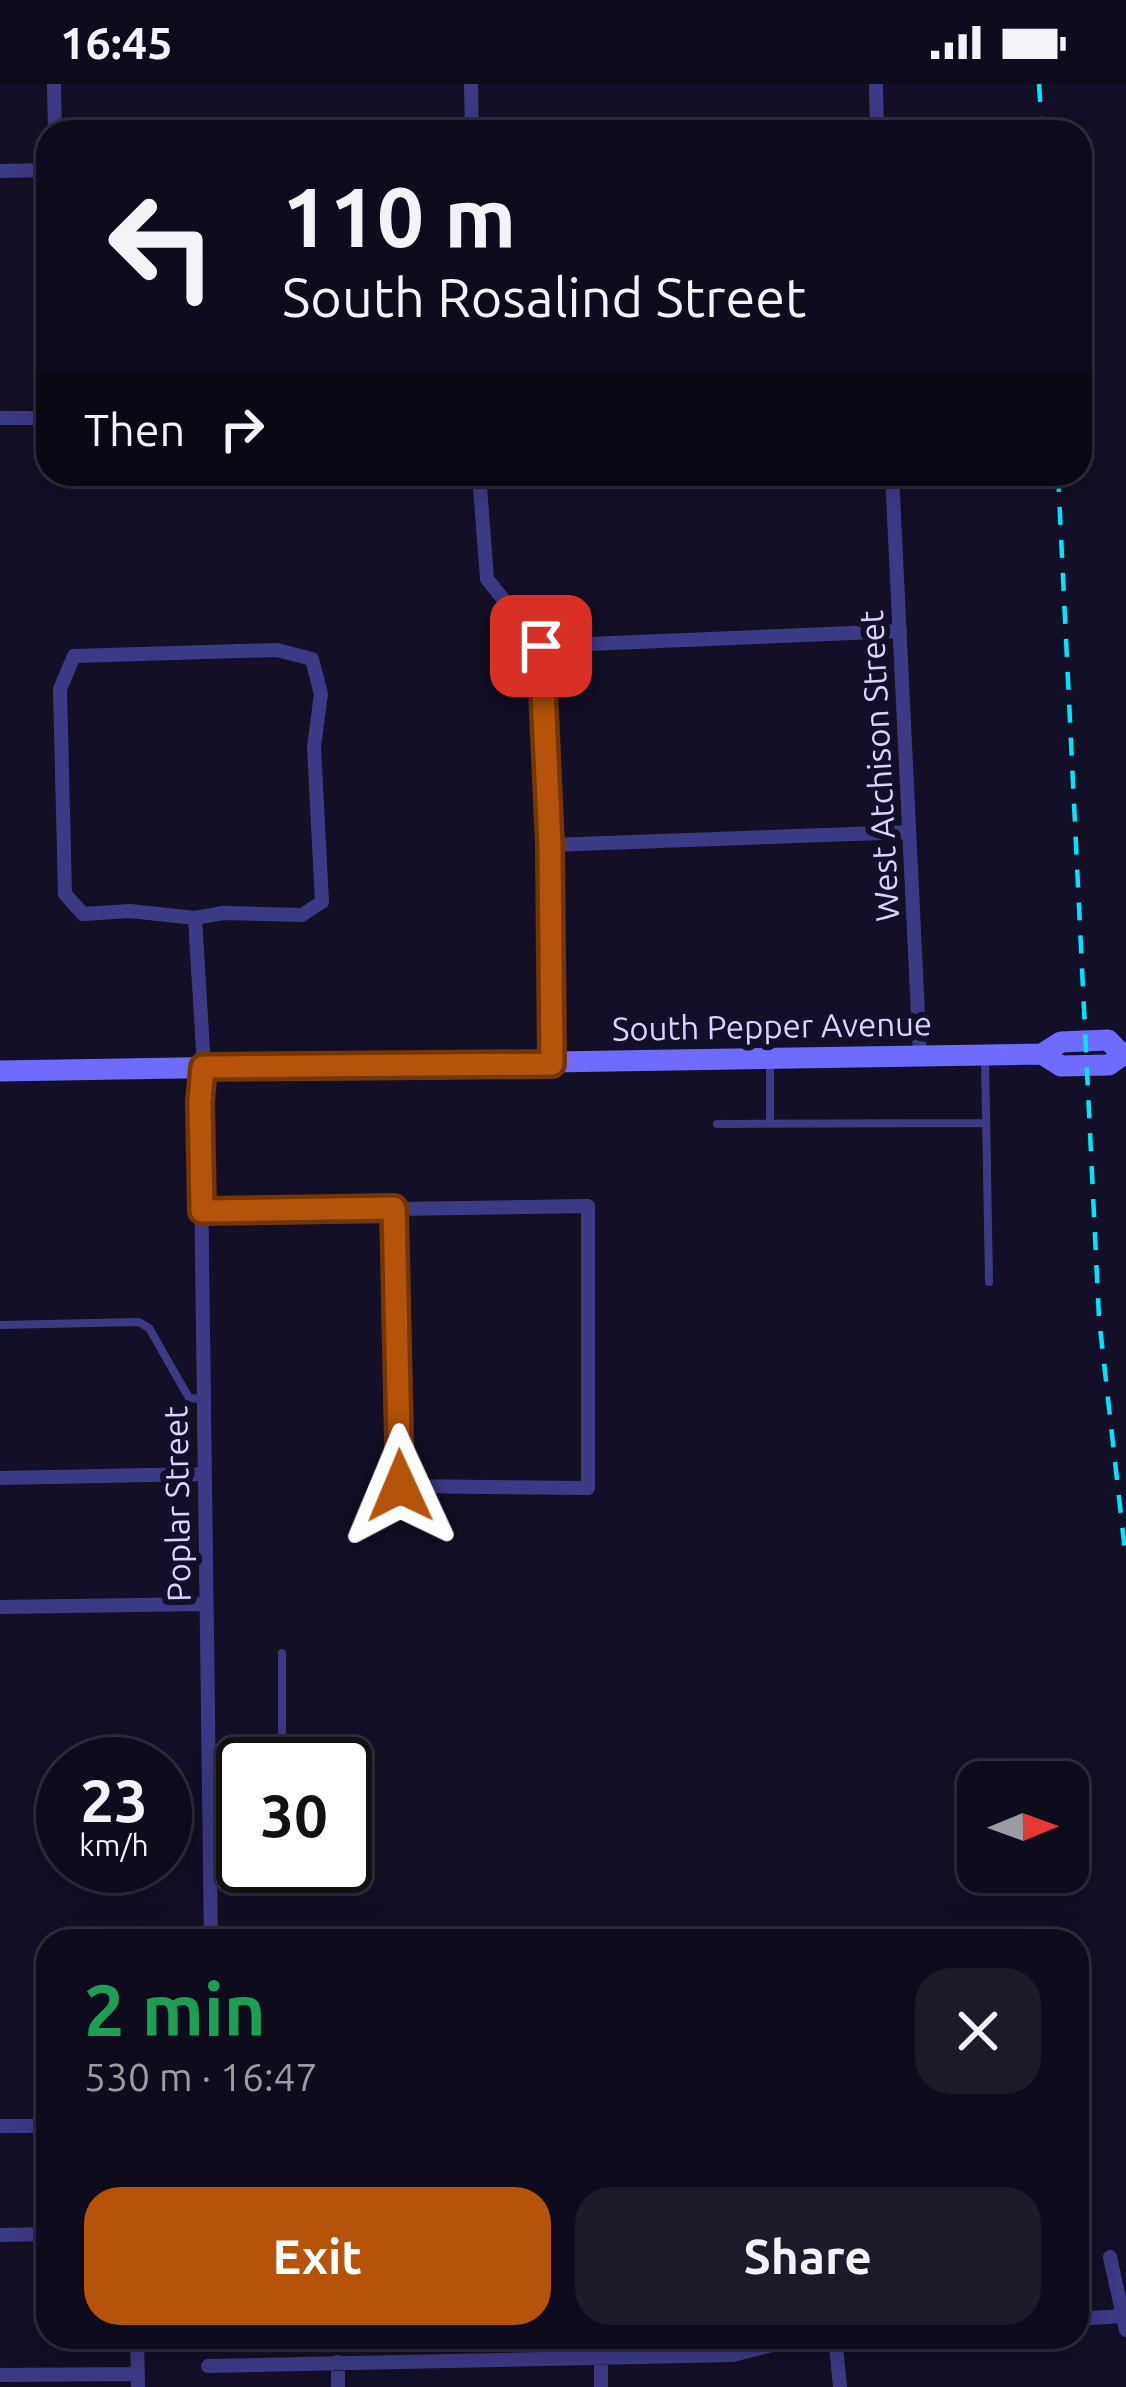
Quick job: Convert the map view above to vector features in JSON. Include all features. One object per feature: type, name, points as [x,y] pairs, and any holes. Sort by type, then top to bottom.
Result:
[{"type":"main road","name":"South Pepper Avenue","points":[[0,1071],[1042,1054],[1061,1066],[1109,1065],[1124,1053]]},
{"type":"street","points":[[54,84],[55,120]]},
{"type":"street","points":[[471,84],[472,120]]},
{"type":"street","points":[[876,84],[877,120]]},
{"type":"street","points":[[0,171],[36,170]]},
{"type":"street","points":[[0,418],[36,418]]},
{"type":"street","points":[[479,486],[487,579],[541,646],[550,845],[552,1064]]},
{"type":"street","name":"West Atchison Street","points":[[893,486],[920,1056]]},
{"type":"street","points":[[541,646],[901,631]]},
{"type":"street","points":[[278,650],[312,659],[321,694],[314,746],[322,902],[302,915],[223,913],[195,918],[130,911],[83,914],[65,894],[60,689],[74,656],[278,650]]},
{"type":"street","points":[[550,845],[909,832]]},
{"type":"street","name":"Poplar Street","points":[[195,918],[203,1067],[202,1474],[211,1929]]},
{"type":"street","points":[[202,1211],[394,1208],[587,1206],[588,1488],[400,1486],[394,1208]]},
{"type":"street","points":[[0,1478],[202,1474]]},
{"type":"street","points":[[0,1606],[205,1604]]},
{"type":"street","points":[[0,2126],[36,2126]]},
{"type":"street","points":[[0,2235],[36,2234]]},
{"type":"street","points":[[1089,2320],[1124,2323],[1110,2258]]},
{"type":"street","points":[[2,2379],[138,2380],[137,2349]]},
{"type":"street","points":[[601,2349],[601,2387]]},
{"type":"street","points":[[208,2366],[601,2360],[733,2355],[756,2349]]},
{"type":"street","points":[[836,2349],[840,2387]]},
{"type":"street","points":[[338,2362],[338,2387]]},
{"type":"lane","points":[[986,1055],[989,1282]]},
{"type":"lane","points":[[770,1059],[770,1124]]},
{"type":"lane","points":[[717,1124],[986,1124]]},
{"type":"lane","points":[[0,1325],[139,1322],[149,1328],[189,1398],[202,1399]]},
{"type":"lane","points":[[207,1753],[282,1750],[282,1653]]},
{"type":"railway","points":[[1039,84],[1041,120]]},
{"type":"railway","points":[[1059,486],[1099,1318],[1126,1560]]},
{"type":"route","points":[[400,1486],[394,1208],[202,1211],[203,1067],[552,1064],[550,845],[541,646]]}]
